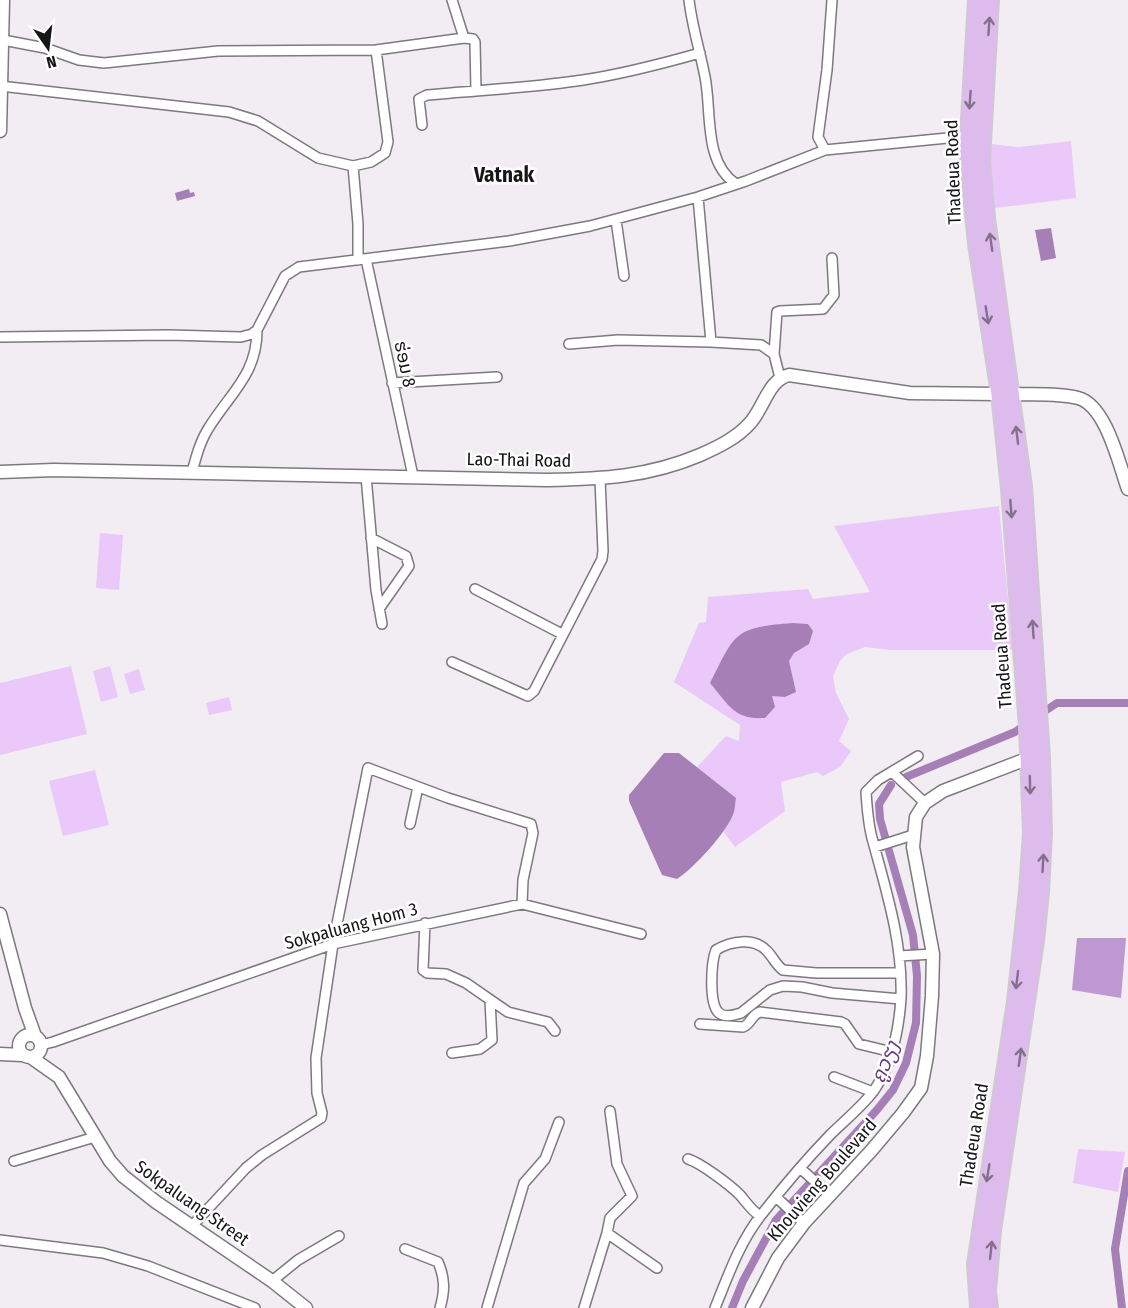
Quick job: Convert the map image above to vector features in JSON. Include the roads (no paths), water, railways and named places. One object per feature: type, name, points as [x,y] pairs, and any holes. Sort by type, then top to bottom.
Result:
[{"type":"main road","name":"Thadeua Road","points":[[976,0],[980,55],[975,137],[984,192],[1006,394],[1024,486],[1031,687],[1044,833],[1041,892],[1026,1015],[993,1231],[988,1291],[990,1308]]},
{"type":"main road","name":"Thadeua Road","points":[[980,55],[991,0]]},
{"type":"main road","name":"Thadeua Road","points":[[978,1308],[975,1264],[1015,1001],[1027,891],[1036,758]]},
{"type":"street","points":[[0,130],[3,0]]},
{"type":"street","points":[[452,0],[464,38]]},
{"type":"street","points":[[689,0],[706,78],[711,136],[718,161],[725,175],[736,184]]},
{"type":"street","points":[[825,150],[818,137],[832,0]]},
{"type":"street","points":[[3,40],[45,48],[79,60],[104,63],[218,51],[376,50],[464,38],[475,42],[476,91]]},
{"type":"street","points":[[1,86],[229,112],[258,121],[318,158],[353,166],[371,162],[385,153],[388,142],[376,50]]},
{"type":"street","points":[[422,125],[419,99],[422,96],[502,90],[584,80],[637,70],[699,53]]},
{"type":"street","points":[[192,472],[196,454],[209,427],[251,366],[257,345],[257,330],[285,276],[299,267],[509,242],[616,220],[698,197],[825,150],[975,137]]},
{"type":"street","name":"ຮ່ອມ 8","points":[[353,166],[362,260],[413,476]]},
{"type":"street","points":[[698,197],[711,342]]},
{"type":"street","points":[[616,220],[624,276]]},
{"type":"street","points":[[832,258],[834,295],[823,309],[777,312],[774,354],[780,378],[795,375],[910,393],[1076,397],[1092,405],[1099,412],[1128,489]]},
{"type":"street","points":[[0,337],[169,335],[241,337],[257,330]]},
{"type":"street","points":[[569,344],[618,340],[711,342],[761,345],[774,354]]},
{"type":"street","points":[[392,383],[497,377]]},
{"type":"street","name":"Lao-Thai Road","points":[[0,472],[54,470],[192,472],[547,480],[626,476],[674,466],[718,447],[750,422],[775,382],[780,378]]},
{"type":"street","points":[[366,476],[382,624]]},
{"type":"street","points":[[452,662],[528,696],[534,692],[602,559],[600,478]]},
{"type":"street","points":[[372,538],[406,556],[409,566],[379,609]]},
{"type":"street","points":[[475,589],[562,634]]},
{"type":"street","points":[[715,1308],[739,1252],[760,1216],[778,1199],[873,1092],[885,1071],[892,1052],[901,999],[900,956],[878,847],[871,836],[866,792],[878,780],[918,756]]},
{"type":"street","points":[[892,772],[924,803],[943,791],[1036,758]]},
{"type":"street","points":[[192,1226],[246,1168],[262,1155],[321,1118],[316,1058],[333,944],[368,768],[531,824],[533,833],[523,880],[522,904]]},
{"type":"street","points":[[410,824],[418,787]]},
{"type":"street","name":"Khouvieng Boulevard","points":[[752,1308],[801,1220],[903,1113],[921,1088],[927,1056],[933,996],[913,847],[909,836],[924,803]]},
{"type":"street","points":[[878,847],[909,836]]},
{"type":"street","name":"Sokpaluang Hom 3","points":[[32,1041],[53,1042],[333,944],[522,904],[641,934]]},
{"type":"street","points":[[0,914],[32,1041],[39,1054],[27,1056],[0,1054]]},
{"type":"street","points":[[424,923],[423,970],[427,973],[446,974],[466,983],[508,1012],[548,1022],[555,1031]]},
{"type":"street","points":[[900,973],[816,973],[783,970],[760,945],[738,942],[721,947],[715,954],[712,967],[712,989],[717,1011],[721,1015],[729,1016],[741,1013],[770,990],[783,986],[901,999]]},
{"type":"street","points":[[900,956],[928,954]]},
{"type":"street","points":[[452,1053],[480,1049],[492,1040],[490,1000]]},
{"type":"street","points":[[700,1024],[743,1027],[754,1014],[760,1012],[841,1022],[846,1024],[860,1044],[892,1052]]},
{"type":"street","points":[[0,1047],[32,1041]]},
{"type":"street","points":[[27,1056],[19,1048],[32,1041]]},
{"type":"street","name":"Sokpaluang Street","points":[[32,1041],[59,1077],[110,1161],[123,1176],[272,1281],[303,1307]]},
{"type":"street","name":"Sokpaluang Street","points":[[27,1056],[59,1077]]},
{"type":"street","points":[[834,1077],[873,1092]]},
{"type":"street","points":[[584,1308],[610,1218],[632,1196],[617,1164],[610,1111]]},
{"type":"street","points":[[487,1308],[524,1183],[545,1158],[559,1122]]},
{"type":"street","points":[[14,1161],[95,1137]]},
{"type":"street","points":[[688,1159],[696,1162],[738,1193],[760,1216]]},
{"type":"street","points":[[802,1170],[828,1193]]},
{"type":"street","points":[[778,1199],[801,1220]]},
{"type":"street","points":[[607,1233],[657,1268]]},
{"type":"street","points":[[272,1281],[298,1260],[339,1236]]},
{"type":"street","points":[[0,1240],[103,1252],[148,1266],[255,1308]]},
{"type":"street","points":[[405,1249],[438,1262],[444,1275],[445,1288],[440,1308]]},
{"type":"waterway","name":"ຄູວຽງ","points":[[1039,715],[1057,703],[1128,703]]},
{"type":"waterway","name":"ຄູວຽງ","points":[[906,777],[1015,732],[1028,723]]},
{"type":"waterway","name":"ຄູວຽງ","points":[[732,1308],[743,1281],[776,1220],[876,1111],[893,1090],[906,1063],[916,1023],[917,976],[913,935],[880,819],[879,804],[891,785]]},
{"type":"waterway","points":[[1122,1308],[1115,1249],[1128,1171]]},
{"type":"district","name":"Vatnak","points":[[504,175]]}]
